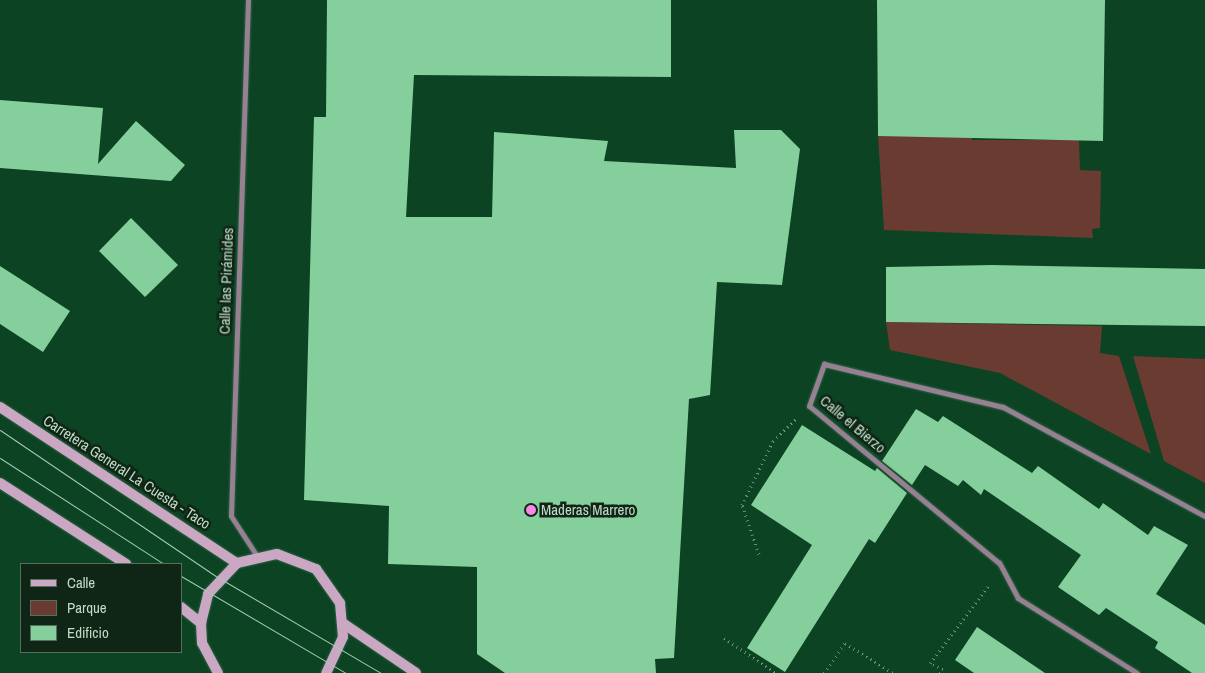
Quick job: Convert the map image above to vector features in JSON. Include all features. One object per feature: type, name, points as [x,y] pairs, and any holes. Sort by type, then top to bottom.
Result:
[{"type":"main road","name":"Carretera General La Cuesta - Taco","points":[[0,407],[237,563]]},
{"type":"main road","points":[[0,483],[124,563]]},
{"type":"main road","points":[[218,673],[202,643],[200,623],[208,594],[237,563],[257,556],[277,554],[316,569],[330,585],[344,624],[340,650],[326,673]]},
{"type":"main road","points":[[182,608],[200,623]]},
{"type":"main road","points":[[344,624],[416,673]]},
{"type":"street","name":"Calle las Pirámides","points":[[248,0],[231,516],[257,556]]},
{"type":"street","name":"Calle el Bierzo","points":[[1137,673],[1018,598],[1002,569],[809,406],[824,364],[1003,407],[1205,516]]},
{"type":"path","points":[[759,554],[742,505],[773,441],[809,406]]},
{"type":"path","points":[[940,673],[943,669],[930,663],[1002,569]]},
{"type":"path","points":[[724,638],[776,673]]},
{"type":"path","points":[[824,673],[845,643],[893,673]]},
{"type":"green space","points":[[972,129],[972,140],[1079,140],[1080,170],[1101,171],[1100,228],[1092,229],[1093,238],[884,230],[878,136],[944,136]]},
{"type":"green space","points":[[886,322],[1102,326],[1100,353],[1119,356],[1151,454],[1000,373],[890,350]]},
{"type":"green space","points":[[1133,356],[1205,359],[1205,483],[1164,461]]},
{"type":"building","points":[[327,0],[671,0],[671,77],[414,75],[406,217],[492,217],[494,132],[608,141],[604,161],[736,168],[734,130],[781,130],[800,149],[782,285],[717,282],[710,395],[689,399],[674,658],[655,659],[656,673],[505,673],[477,654],[477,567],[388,564],[389,506],[304,500],[314,117],[326,117]]},
{"type":"building","points":[[877,0],[1105,0],[1103,141],[878,136]]},
{"type":"building","points":[[0,100],[103,108],[98,164],[136,121],[185,165],[171,181],[0,168]]},
{"type":"building","points":[[131,218],[178,265],[145,297],[99,251]]},
{"type":"building","points":[[992,265],[1205,269],[1205,326],[886,322],[886,267]]},
{"type":"building","points":[[0,266],[70,311],[43,352],[0,324]]},
{"type":"building","points":[[916,409],[938,422],[943,416],[1032,473],[1038,466],[1099,509],[1103,503],[1148,535],[1154,526],[1188,545],[1156,594],[1205,625],[1205,673],[1192,673],[1155,648],[1158,642],[1106,608],[1099,615],[1058,587],[1081,555],[984,489],[981,495],[963,480],[958,486],[925,465],[912,485],[882,461]]},
{"type":"building","points":[[802,425],[875,471],[877,468],[907,493],[875,543],[869,539],[785,672],[747,648],[812,545],[751,505]]},
{"type":"building","points":[[977,627],[1045,673],[974,673],[955,660]]},
{"type":"tram line","points":[[0,430],[219,578],[381,673]]},
{"type":"tram line","points":[[0,458],[162,563]]},
{"type":"tram line","points":[[182,577],[346,673]]},
{"type":"place","name":"Maderas Marrero","points":[[531,510]]}]
